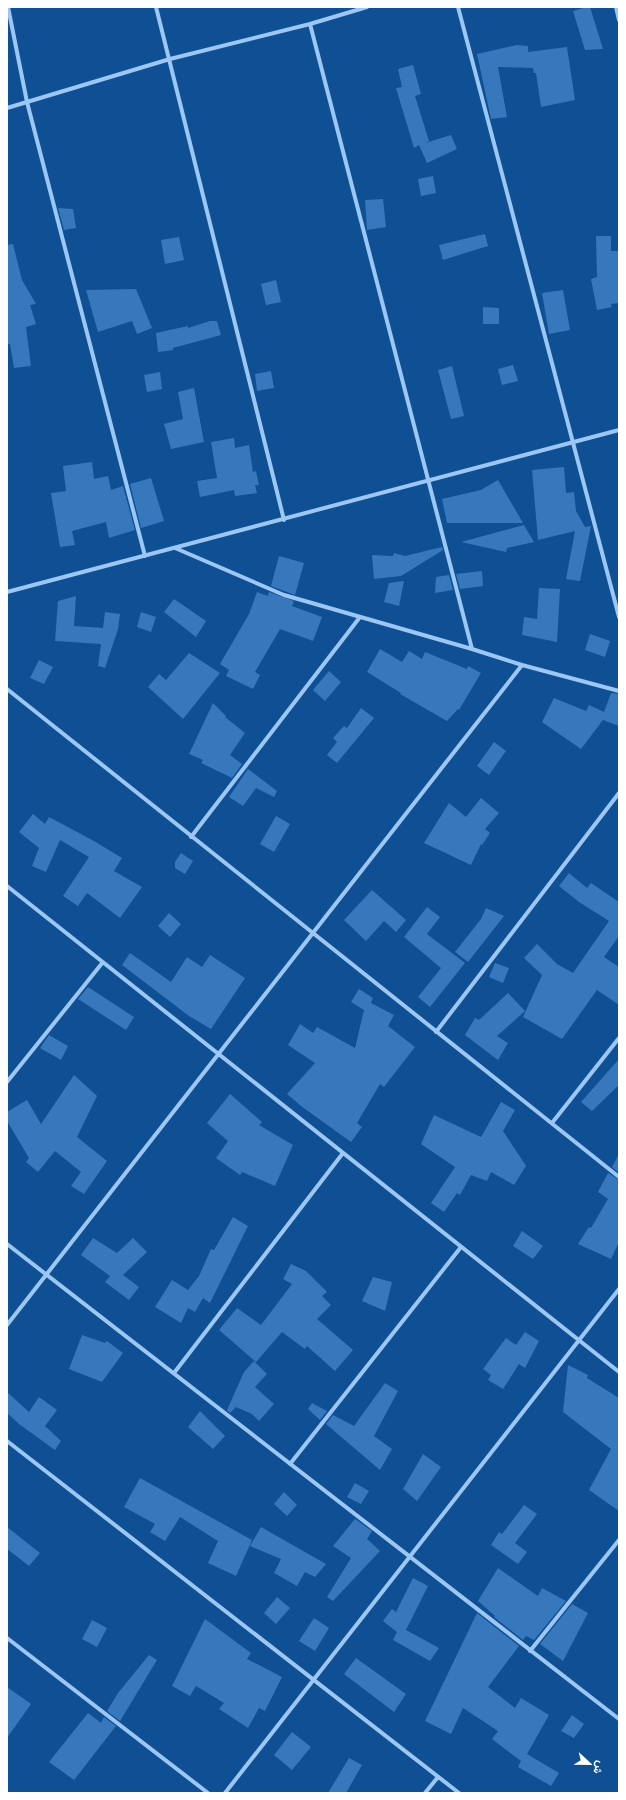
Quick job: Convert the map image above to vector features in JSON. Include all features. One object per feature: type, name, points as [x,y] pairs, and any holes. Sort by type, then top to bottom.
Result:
[{"type":"street","points":[[8,7],[27,102],[145,556]]},
{"type":"street","points":[[156,7],[284,520]]},
{"type":"street","points":[[7,108],[170,60],[310,24],[368,7]]},
{"type":"street","points":[[458,7],[619,617]]},
{"type":"street","points":[[616,7],[619,20]]},
{"type":"street","points":[[310,24],[472,649]]},
{"type":"street","points":[[7,592],[284,520],[619,430]]},
{"type":"street","points":[[175,548],[284,595],[472,649],[522,665],[619,691]]},
{"type":"street","points":[[191,837],[360,617]]},
{"type":"street","points":[[7,1325],[522,665]]},
{"type":"street","points":[[7,689],[312,934],[619,1176]]},
{"type":"street","points":[[436,1032],[619,793]]},
{"type":"street","points":[[7,886],[619,1372]]},
{"type":"street","points":[[7,1082],[102,962]]},
{"type":"street","points":[[552,1123],[619,1038]]},
{"type":"street","points":[[174,1374],[343,1153]]},
{"type":"street","points":[[7,1244],[619,1719]]},
{"type":"street","points":[[290,1464],[461,1247]]},
{"type":"street","points":[[225,1793],[619,1289]]},
{"type":"street","points":[[7,1441],[459,1793]]},
{"type":"street","points":[[530,1651],[619,1540]]},
{"type":"street","points":[[7,1638],[208,1793]]},
{"type":"street","points":[[425,1793],[438,1776]]},
{"type":"building","points":[[590,7],[603,49],[585,50],[573,11]]},
{"type":"building","points":[[517,45],[528,46],[528,52],[567,47],[575,100],[541,107],[536,73],[534,73],[533,68],[498,67],[507,117],[491,119],[477,54]]},
{"type":"building","points":[[413,65],[421,94],[415,96],[429,141],[425,143],[451,135],[457,149],[427,163],[419,145],[414,148],[396,88],[402,87],[398,69]]},
{"type":"building","points":[[433,176],[436,193],[421,196],[418,179]]},
{"type":"building","points":[[383,199],[386,227],[367,230],[365,200]]},
{"type":"building","points":[[58,208],[73,209],[76,228],[64,230]]},
{"type":"building","points":[[485,234],[488,246],[443,260],[439,245]]},
{"type":"building","points":[[596,236],[611,236],[611,251],[619,251],[619,303],[611,304],[612,307],[597,310],[591,279],[597,277]]},
{"type":"building","points":[[179,237],[184,260],[165,264],[161,240]]},
{"type":"building","points":[[13,244],[22,280],[36,304],[30,305],[36,324],[26,327],[31,366],[14,368],[10,344],[7,344],[7,245]]},
{"type":"building","points":[[276,280],[281,302],[266,305],[261,284]]},
{"type":"building","points":[[136,289],[152,328],[137,334],[132,321],[98,332],[86,290]]},
{"type":"building","points":[[563,290],[570,330],[549,334],[542,293]]},
{"type":"building","points":[[483,307],[499,308],[499,324],[483,324]]},
{"type":"building","points":[[210,321],[217,321],[221,335],[173,348],[173,350],[158,352],[156,333],[188,326],[188,328]]},
{"type":"building","points":[[513,365],[518,381],[502,385],[498,369]]},
{"type":"building","points":[[452,366],[464,416],[451,419],[438,370]]},
{"type":"building","points":[[271,371],[274,388],[257,391],[255,374]]},
{"type":"building","points":[[160,372],[162,389],[147,392],[144,375]]},
{"type":"building","points":[[194,388],[204,442],[171,449],[164,424],[183,419],[178,392]]},
{"type":"building","points":[[234,438],[235,448],[249,445],[253,472],[256,471],[259,485],[255,485],[257,493],[235,496],[234,490],[200,497],[197,481],[217,478],[211,442]]},
{"type":"building","points":[[92,462],[94,479],[108,476],[111,490],[123,486],[135,530],[109,538],[106,522],[72,531],[75,545],[60,547],[51,493],[66,491],[63,466]]},
{"type":"building","points":[[564,467],[566,493],[574,492],[576,511],[585,527],[591,526],[580,581],[566,579],[575,531],[538,540],[532,470]]},
{"type":"building","points":[[151,478],[164,521],[141,528],[130,484]]},
{"type":"building","points":[[498,480],[523,523],[447,523],[442,499],[481,490]]},
{"type":"building","points":[[524,525],[534,542],[507,548],[506,552],[461,542]]},
{"type":"building","points":[[442,547],[443,550],[401,576],[374,579],[372,555],[393,556],[394,553],[405,556]]},
{"type":"building","points":[[279,556],[304,563],[295,595],[271,586]]},
{"type":"building","points":[[482,571],[483,586],[460,589],[456,574]]},
{"type":"building","points":[[449,575],[453,590],[435,593],[436,577]]},
{"type":"building","points":[[404,581],[399,606],[384,602],[389,583]]},
{"type":"building","points":[[539,588],[560,589],[557,642],[522,635],[524,617],[537,619]]},
{"type":"building","points":[[257,592],[268,596],[269,592],[294,601],[292,606],[322,617],[313,641],[280,629],[255,672],[260,675],[253,689],[226,676],[229,670],[220,664],[249,614]]},
{"type":"building","points":[[76,596],[74,626],[103,628],[105,612],[120,614],[118,629],[105,668],[98,666],[101,644],[55,641],[58,601]]},
{"type":"building","points":[[174,599],[206,621],[196,637],[164,612]]},
{"type":"building","points":[[141,612],[156,617],[151,632],[137,627]]},
{"type":"building","points":[[590,634],[610,641],[605,657],[585,650]]},
{"type":"building","points":[[380,649],[402,662],[409,651],[422,659],[425,652],[467,669],[468,666],[481,673],[459,710],[458,709],[447,721],[400,694],[401,693],[367,672]]},
{"type":"building","points":[[189,653],[220,673],[183,719],[148,687],[159,674],[166,680]]},
{"type":"building","points":[[39,660],[53,667],[44,684],[30,678]]},
{"type":"building","points":[[329,671],[341,682],[325,701],[313,690]]},
{"type":"building","points":[[611,693],[619,694],[619,726],[603,720],[581,749],[542,722],[554,698],[586,711],[589,705],[604,712]]},
{"type":"building","points":[[213,703],[226,716],[225,717],[245,733],[230,755],[242,764],[232,778],[201,763],[203,760],[189,754]]},
{"type":"building","points":[[361,708],[374,718],[337,763],[327,755],[337,742],[333,738],[344,726],[347,728]]},
{"type":"building","points":[[494,742],[506,751],[489,775],[477,766]]},
{"type":"building","points":[[248,769],[277,791],[274,797],[256,788],[243,806],[229,797]]},
{"type":"building","points":[[481,798],[499,813],[485,829],[490,833],[482,845],[481,844],[471,865],[424,843],[449,803],[466,817]]},
{"type":"building","points":[[33,814],[45,824],[49,817],[122,858],[114,871],[142,887],[120,918],[87,893],[78,906],[63,896],[89,857],[60,840],[46,872],[32,866],[39,848],[19,832]]},
{"type":"building","points":[[276,816],[290,824],[274,852],[260,844]]},
{"type":"building","points":[[181,853],[193,861],[185,874],[175,868],[175,862]]},
{"type":"building","points":[[569,873],[587,888],[591,883],[619,902],[619,936],[604,957],[619,967],[619,1005],[597,990],[562,1039],[523,1017],[542,975],[524,958],[537,944],[557,964],[573,973],[609,921],[579,902],[559,886]]},
{"type":"building","points":[[372,890],[406,920],[396,932],[384,921],[366,941],[344,920]]},
{"type":"building","points":[[427,907],[440,917],[427,934],[465,963],[430,1007],[418,997],[441,968],[404,937]]},
{"type":"building","points":[[486,908],[504,916],[468,962],[455,952],[481,919]]},
{"type":"building","points":[[169,913],[181,924],[170,937],[158,926]]},
{"type":"building","points":[[130,953],[171,982],[187,957],[202,967],[210,955],[245,978],[211,1029],[189,1016],[122,965]]},
{"type":"building","points":[[495,963],[509,968],[503,983],[489,977]]},
{"type":"building","points":[[88,987],[134,1017],[126,1030],[78,999]]},
{"type":"building","points":[[359,989],[373,998],[371,1003],[394,1015],[388,1026],[415,1047],[384,1087],[380,1084],[357,1123],[362,1127],[351,1142],[287,1094],[315,1063],[288,1045],[300,1024],[313,1033],[317,1027],[355,1048],[364,1010],[351,1002]]},
{"type":"building","points":[[508,993],[525,1011],[497,1036],[508,1043],[498,1060],[465,1035],[475,1018],[479,1020]]},
{"type":"building","points":[[49,1035],[68,1046],[61,1060],[40,1048]]},
{"type":"building","points":[[619,1059],[619,1085],[592,1111],[581,1102]]},
{"type":"building","points":[[74,1075],[97,1096],[77,1137],[107,1161],[84,1194],[71,1186],[81,1172],[55,1151],[38,1172],[26,1162],[29,1158],[7,1121],[7,1112],[27,1100],[41,1124]]},
{"type":"building","points":[[230,1094],[262,1122],[259,1125],[293,1145],[275,1186],[242,1172],[240,1175],[216,1158],[228,1141],[207,1123]]},
{"type":"building","points":[[501,1102],[515,1110],[503,1131],[526,1166],[514,1185],[491,1172],[487,1181],[471,1175],[460,1195],[457,1193],[444,1212],[431,1203],[455,1167],[421,1144],[434,1115],[481,1137]]},
{"type":"building","points":[[619,1154],[619,1173],[612,1167]]},
{"type":"building","points":[[608,1173],[619,1180],[619,1242],[611,1259],[578,1244],[589,1227],[591,1228],[608,1199],[598,1192]]},
{"type":"building","points":[[233,1217],[248,1226],[210,1303],[203,1298],[195,1312],[188,1308],[181,1323],[155,1307],[172,1280],[188,1290],[199,1276],[211,1249],[214,1250]]},
{"type":"building","points":[[522,1231],[543,1246],[533,1259],[513,1246]]},
{"type":"building","points":[[93,1238],[117,1253],[133,1238],[147,1252],[123,1275],[139,1287],[129,1300],[105,1282],[110,1276],[81,1255]]},
{"type":"building","points":[[291,1264],[306,1271],[327,1292],[322,1296],[331,1305],[317,1319],[353,1350],[335,1371],[307,1346],[305,1349],[282,1332],[256,1362],[219,1330],[237,1308],[261,1325],[292,1284],[283,1279]]},
{"type":"building","points":[[373,1277],[392,1282],[385,1311],[362,1301]]},
{"type":"building","points":[[525,1332],[539,1341],[525,1368],[519,1364],[503,1389],[488,1380],[491,1375],[483,1369],[506,1338],[516,1345]]},
{"type":"building","points":[[82,1335],[105,1343],[107,1341],[123,1353],[102,1382],[69,1369]]},
{"type":"building","points":[[254,1361],[267,1374],[255,1387],[274,1404],[259,1421],[252,1414],[236,1407],[230,1413],[227,1410],[244,1372]]},
{"type":"building","points":[[568,1365],[588,1375],[587,1378],[619,1398],[619,1511],[589,1490],[611,1449],[563,1412]]},
{"type":"building","points":[[385,1383],[398,1391],[374,1436],[392,1449],[380,1470],[326,1424],[333,1415],[354,1426]]},
{"type":"building","points":[[7,1392],[29,1412],[39,1397],[57,1410],[45,1426],[61,1441],[55,1450],[19,1424],[7,1413]]},
{"type":"building","points":[[312,1403],[327,1411],[320,1420],[308,1409]]},
{"type":"building","points":[[200,1411],[225,1436],[213,1449],[188,1427]]},
{"type":"building","points":[[423,1454],[441,1467],[417,1501],[403,1489]]},
{"type":"building","points":[[140,1478],[252,1540],[236,1576],[208,1563],[218,1541],[180,1517],[165,1541],[150,1532],[155,1524],[124,1507]]},
{"type":"building","points":[[355,1483],[369,1491],[361,1504],[347,1497]]},
{"type":"building","points":[[284,1492],[297,1505],[287,1516],[274,1504]]},
{"type":"building","points":[[524,1505],[537,1514],[515,1543],[527,1552],[518,1564],[491,1545],[499,1532],[502,1534]]},
{"type":"building","points":[[355,1519],[372,1531],[367,1539],[380,1551],[333,1601],[327,1597],[351,1558],[333,1546]]},
{"type":"building","points":[[7,1527],[40,1553],[29,1566],[7,1549]]},
{"type":"building","points":[[261,1527],[326,1564],[315,1577],[305,1572],[297,1586],[274,1573],[281,1559],[250,1546]]},
{"type":"building","points":[[498,1568],[538,1596],[542,1588],[566,1601],[534,1640],[526,1636],[523,1640],[494,1617],[495,1616],[478,1601]]},
{"type":"building","points":[[413,1578],[428,1586],[406,1630],[439,1648],[430,1661],[393,1640],[397,1632],[383,1621],[392,1609],[396,1612]]},
{"type":"building","points":[[277,1597],[290,1608],[276,1624],[264,1613]]},
{"type":"building","points":[[572,1604],[588,1613],[563,1661],[540,1644]]},
{"type":"building","points":[[477,1613],[519,1646],[488,1687],[515,1708],[521,1698],[549,1715],[527,1754],[559,1773],[551,1786],[518,1767],[521,1761],[492,1739],[498,1731],[463,1708],[451,1734],[425,1721]]},
{"type":"building","points":[[314,1618],[329,1628],[315,1651],[299,1641]]},
{"type":"building","points":[[205,1619],[251,1653],[247,1659],[282,1677],[265,1711],[259,1708],[248,1728],[219,1709],[224,1703],[196,1686],[190,1696],[172,1686]]},
{"type":"building","points":[[92,1620],[107,1628],[97,1647],[82,1639]]},
{"type":"building","points":[[149,1655],[157,1660],[120,1721],[107,1711],[118,1693]]},
{"type":"building","points":[[356,1658],[406,1694],[394,1712],[344,1674]]},
{"type":"building","points":[[7,1687],[31,1704],[7,1738]]},
{"type":"building","points":[[88,1713],[101,1723],[104,1717],[116,1726],[74,1780],[49,1762]]},
{"type":"building","points":[[572,1715],[584,1724],[574,1738],[561,1731]]},
{"type":"building","points":[[292,1732],[311,1747],[292,1770],[274,1755]]},
{"type":"building","points":[[349,1758],[362,1765],[346,1793],[328,1793]]}]
